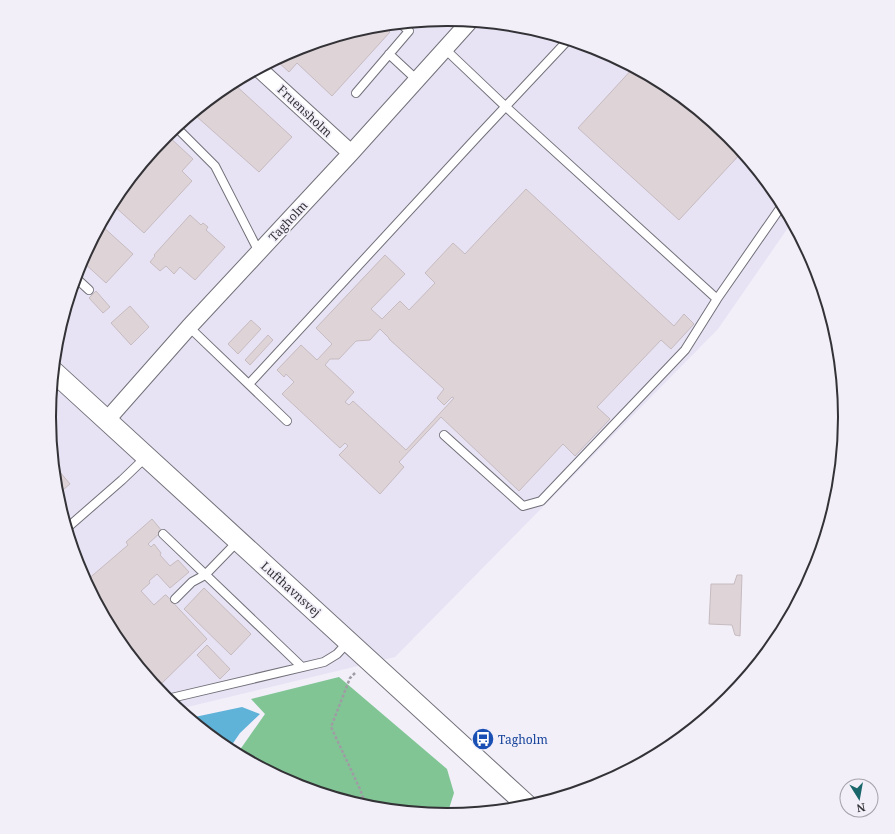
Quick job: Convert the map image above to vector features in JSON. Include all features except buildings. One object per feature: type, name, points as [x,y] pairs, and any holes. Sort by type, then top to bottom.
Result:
[{"type":"street","name":"Tagholm","points":[[106,421],[189,327],[351,153],[465,27]]},
{"type":"street","name":"Fruensholm","points":[[263,72],[351,153]]},
{"type":"street","name":"Lufthavnsvej","points":[[59,376],[522,800]]},
{"type":"lane","points":[[356,93],[409,31],[406,28]]},
{"type":"lane","points":[[249,384],[505,106],[564,44]]},
{"type":"lane","points":[[445,49],[505,106],[717,299]]},
{"type":"lane","points":[[390,54],[417,80]]},
{"type":"lane","points":[[181,132],[215,166],[259,252]]},
{"type":"lane","points":[[444,435],[523,506],[541,501],[685,350],[717,299],[779,210]]},
{"type":"lane","points":[[80,282],[89,290]]},
{"type":"lane","points":[[189,327],[287,421]]},
{"type":"lane","points":[[72,524],[122,480],[146,456]]},
{"type":"lane","points":[[163,534],[302,667]]},
{"type":"lane","points":[[175,599],[192,582],[205,575],[238,541]]},
{"type":"lane","points":[[175,697],[324,662],[337,654],[348,642]]},
{"type":"path","points":[[363,798],[331,727],[350,678],[368,660]]},
{"type":"shaded area","points":[[448,26],[473,27],[499,29],[549,39],[620,66],[643,78],[686,107],[705,123],[741,159],[773,200],[789,227],[718,329],[395,657],[186,707],[171,693],[137,655],[109,612],[86,567],[70,518],[60,468],[56,417],[60,366],[70,316],[86,267],[97,244],[109,221],[137,179],[171,141],[190,123],[209,107],[252,78],[275,66],[322,47],[346,39],[396,29]]},
{"type":"green space","points":[[339,677],[447,769],[454,793],[449,808],[396,805],[346,795],[298,778],[252,756],[241,749],[265,714],[251,699]]},
{"type":"water","points":[[242,707],[260,714],[240,733],[233,744],[197,717]]},
{"type":"place","name":"Tagholm","points":[[483,739]]}]
